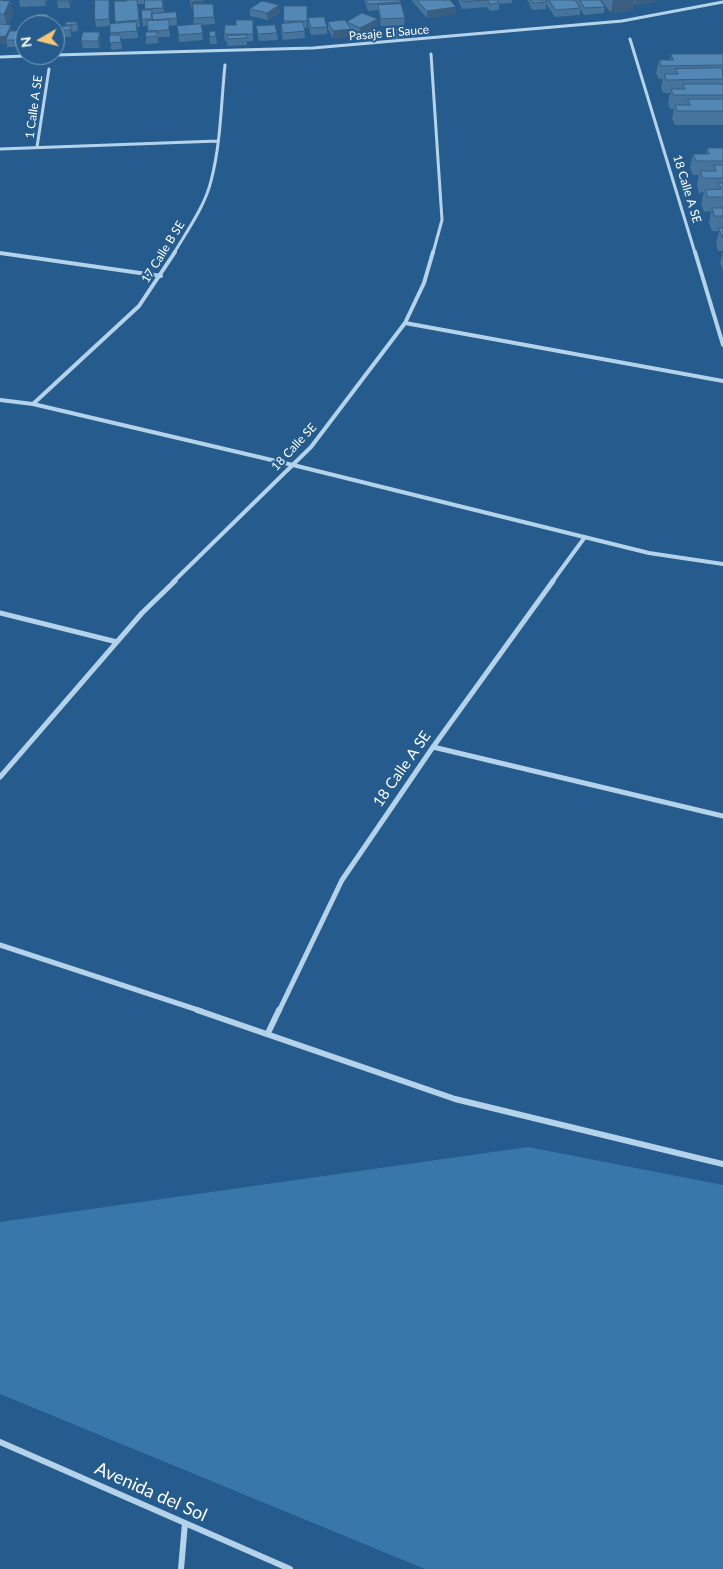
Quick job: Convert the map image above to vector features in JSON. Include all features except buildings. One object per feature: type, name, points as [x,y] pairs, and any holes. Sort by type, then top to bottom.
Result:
[{"type":"street","name":"Pasaje El Sauce","points":[[65,55],[313,48],[622,21],[723,2]]},
{"type":"street","name":"18 Calle A SE","points":[[630,39],[723,345]]},
{"type":"street","name":"18 Calle SE","points":[[0,777],[142,613],[310,447],[405,323],[424,284],[442,220],[430,54]]},
{"type":"street","points":[[0,57],[15,56]]},
{"type":"street","name":"17 Calle B SE","points":[[34,404],[139,306],[161,276],[201,206],[211,182],[218,141],[225,65]]},
{"type":"street","name":"1 Calle A SE","points":[[38,147],[49,69]]},
{"type":"street","points":[[0,149],[218,141]]},
{"type":"street","points":[[0,254],[161,276]]},
{"type":"street","points":[[405,323],[584,358],[723,381]]},
{"type":"street","points":[[0,400],[34,404],[293,465],[649,553],[723,564]]},
{"type":"street","name":"18 Calle A SE","points":[[268,1033],[342,880],[433,748],[585,537]]},
{"type":"street","points":[[0,613],[117,642]]},
{"type":"street","points":[[433,748],[723,816]]},
{"type":"street","points":[[0,945],[268,1033],[455,1099],[723,1164]]},
{"type":"street","name":"Avenida del Sol","points":[[0,1442],[290,1569]]},
{"type":"street","points":[[181,1569],[184,1523]]},
{"type":"shaded area","points":[[528,1147],[723,1185],[723,1569],[425,1569],[0,1394],[0,1222]]}]
